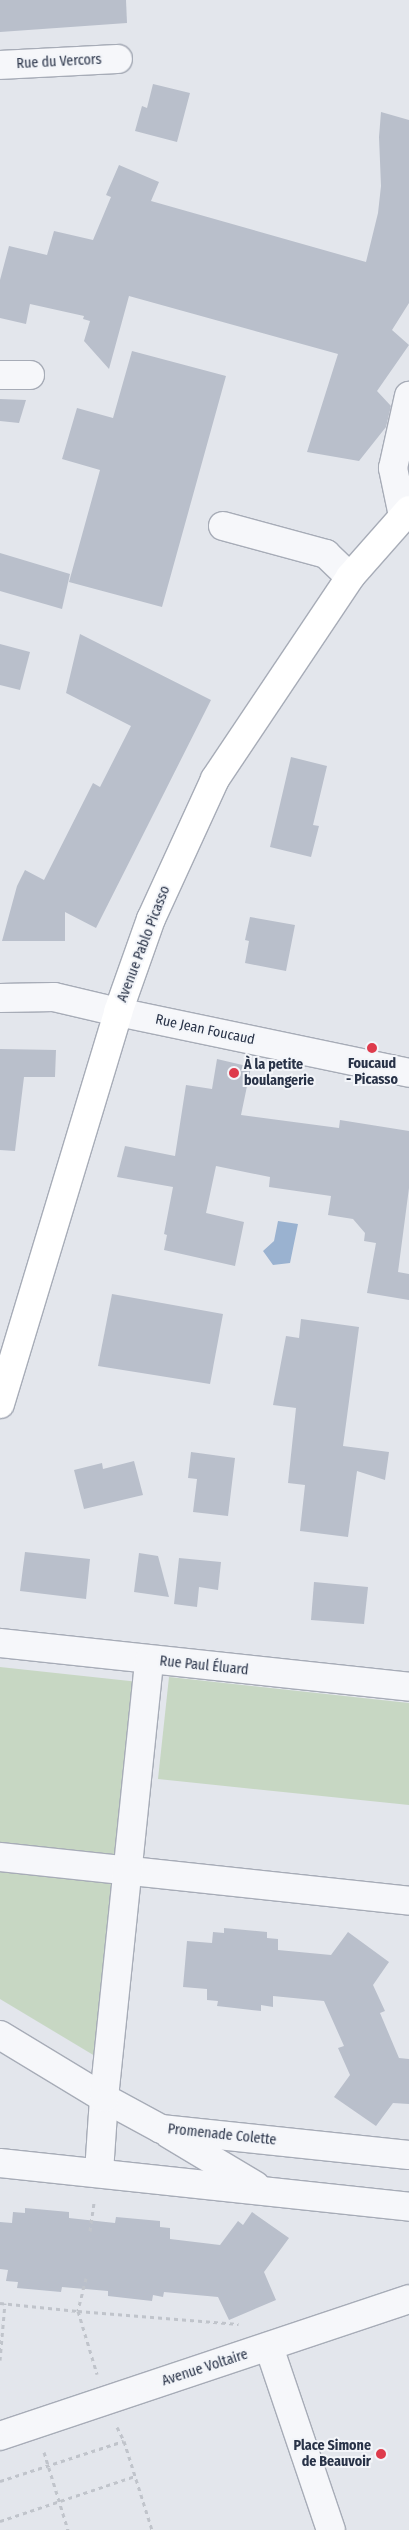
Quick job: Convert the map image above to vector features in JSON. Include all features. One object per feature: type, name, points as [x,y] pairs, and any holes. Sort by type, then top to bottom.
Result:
[{"type":"main road","name":"Avenue Pablo Picasso","points":[[0,1404],[118,1012],[151,919],[215,779],[350,577],[406,513]]},
{"type":"street","name":"Rue du Vercors","points":[[0,65],[118,59]]},
{"type":"street","points":[[0,375],[30,375]]},
{"type":"street","points":[[406,513],[393,468],[409,396]]},
{"type":"street","points":[[224,526],[326,554],[350,577]]},
{"type":"street","name":"Rue Jean Foucaud","points":[[0,998],[54,997],[409,1073]]},
{"type":"street","name":"Rue Paul Éluard","points":[[0,1643],[409,1686]]},
{"type":"street","points":[[98,2172],[149,1660]]},
{"type":"street","points":[[0,1857],[409,1901]]},
{"type":"street","name":"Promenade Colette","points":[[0,2035],[104,2098],[161,2129],[409,2155]]},
{"type":"street","points":[[161,2129],[265,2191]]},
{"type":"street","points":[[0,2163],[98,2172],[409,2207]]},
{"type":"street","name":"Avenue Voltaire","points":[[0,2436],[409,2299]]},
{"type":"street","points":[[269,2347],[331,2530]]},
{"type":"path","points":[[86,2278],[78,2311],[104,2401],[124,2441],[152,2530]]},
{"type":"path","points":[[0,2302],[78,2311],[241,2324]]},
{"type":"path","points":[[0,2360],[5,2303]]},
{"type":"path","points":[[35,2424],[68,2530]]},
{"type":"path","points":[[0,2480],[124,2441]]},
{"type":"path","points":[[0,2521],[135,2476]]},
{"type":"green space","points":[[0,1667],[139,1682],[95,2056],[0,1999]]},
{"type":"green space","points":[[169,1677],[409,1703],[409,1805],[158,1779]]},
{"type":"water","points":[[278,1221],[298,1224],[290,1263],[273,1265],[263,1251],[274,1241]]},
{"type":"building","points":[[0,0],[126,0],[127,23],[0,32]]},
{"type":"building","points":[[153,84],[190,93],[177,142],[135,131],[142,106],[147,108]]},
{"type":"building","points":[[381,112],[409,120],[409,303],[392,330],[409,345],[377,391],[391,406],[386,427],[359,461],[307,452],[338,354],[129,296],[109,369],[84,341],[90,321],[83,319],[84,316],[30,304],[26,324],[0,318],[0,280],[9,246],[47,255],[54,231],[93,240],[111,197],[106,195],[119,165],[159,182],[151,201],[366,262],[378,213],[381,186],[379,137]]},
{"type":"building","points":[[132,351],[226,376],[162,607],[69,582],[100,470],[62,459],[77,408],[113,418]]},
{"type":"building","points":[[0,399],[26,400],[19,423],[0,421]]},
{"type":"building","points":[[0,553],[70,574],[62,609],[0,591]]},
{"type":"building","points":[[80,634],[211,700],[96,928],[65,912],[65,941],[2,941],[17,886],[25,870],[44,880],[93,783],[100,787],[131,726],[66,693]]},
{"type":"building","points":[[0,644],[30,652],[20,690],[0,685]]},
{"type":"building","points":[[291,757],[327,766],[313,825],[319,826],[311,857],[270,847]]},
{"type":"building","points":[[250,917],[295,925],[286,971],[245,963],[249,941],[245,940]]},
{"type":"building","points":[[0,1049],[56,1050],[55,1077],[24,1077],[15,1151],[0,1150]]},
{"type":"building","points":[[217,1059],[251,1067],[241,1115],[339,1128],[340,1120],[409,1131],[409,1188],[398,1272],[409,1274],[409,1300],[367,1293],[376,1243],[364,1241],[365,1233],[353,1219],[328,1215],[331,1196],[269,1187],[270,1177],[216,1166],[206,1213],[244,1222],[235,1266],[164,1250],[167,1235],[164,1234],[173,1187],[117,1177],[125,1146],[175,1156],[186,1085],[212,1089]]},
{"type":"building","points":[[112,1294],[223,1314],[210,1384],[98,1366]]},
{"type":"building","points":[[301,1319],[359,1327],[343,1446],[389,1452],[385,1480],[357,1471],[348,1537],[300,1531],[305,1485],[288,1483],[296,1408],[273,1405],[286,1336],[299,1338]]},
{"type":"building","points":[[191,1452],[235,1458],[228,1516],[193,1512],[197,1479],[188,1478]]},
{"type":"building","points":[[134,1461],[143,1495],[84,1509],[74,1470],[102,1463],[103,1469]]},
{"type":"building","points":[[25,1552],[90,1559],[86,1599],[20,1591]]},
{"type":"building","points":[[139,1553],[158,1556],[169,1597],[134,1592]]},
{"type":"building","points":[[179,1558],[221,1562],[218,1590],[199,1587],[197,1607],[174,1604]]},
{"type":"building","points":[[314,1582],[368,1587],[364,1624],[311,1620]]},
{"type":"building","points":[[224,1928],[267,1932],[267,1938],[278,1939],[278,1950],[331,1955],[348,1932],[389,1962],[373,1985],[385,2011],[380,2013],[399,2058],[409,2059],[409,2104],[393,2103],[376,2126],[334,2097],[350,2075],[338,2048],[344,2046],[324,2001],[273,1996],[273,2007],[261,2005],[261,2011],[217,2006],[218,2001],[207,2000],[207,1989],[183,1987],[187,1941],[212,1943],[213,1932],[224,1933]]},
{"type":"building","points":[[25,2208],[69,2212],[69,2218],[115,2223],[116,2217],[160,2221],[160,2227],[170,2228],[170,2239],[220,2245],[238,2221],[243,2225],[252,2212],[289,2238],[264,2272],[276,2300],[229,2320],[218,2297],[164,2292],[163,2297],[153,2295],[152,2301],[108,2296],[108,2291],[62,2287],[61,2292],[17,2288],[18,2282],[6,2281],[8,2270],[0,2269],[0,2222],[12,2223],[13,2212],[25,2213]]},
{"type":"place","name":"Foucaud - Picasso","points":[[372,1048]]},
{"type":"place","name":"À la petite boulangerie","points":[[234,1073]]},
{"type":"place","name":"Place Simone de Beauvoir","points":[[381,2454]]}]
